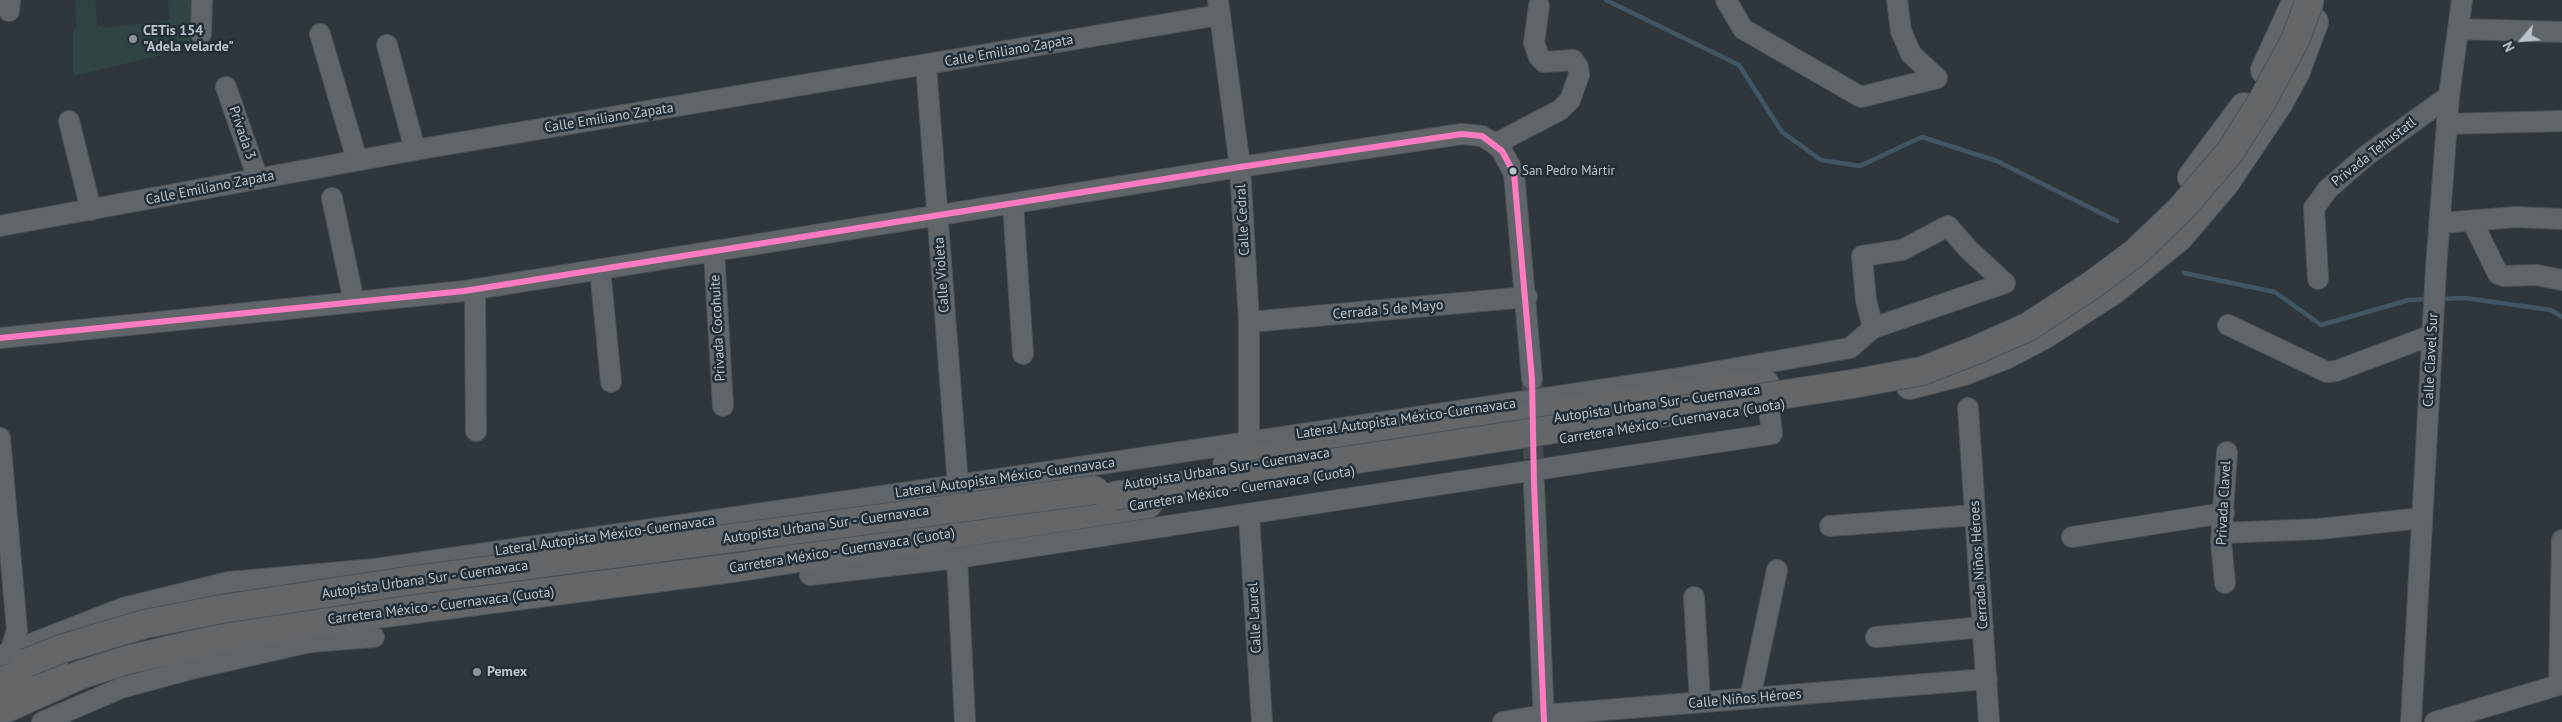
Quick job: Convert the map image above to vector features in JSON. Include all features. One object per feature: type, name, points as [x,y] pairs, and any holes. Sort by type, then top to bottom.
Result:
[{"type":"highway","name":"Carretera México - Cuernavaca (Cuota)","points":[[0,682],[129,633],[375,580],[480,576],[612,564],[1538,415],[1846,372],[1916,358],[1985,334],[2024,316],[2095,268],[2126,244],[2161,210],[2218,145],[2258,85],[2297,0]]},
{"type":"highway","name":"Autopista Urbana Sur - Cuernavaca","points":[[3,661],[64,648],[145,624],[222,609],[427,579],[1109,488],[1547,419],[1727,396],[1918,363],[1944,355],[2028,320],[2130,248],[2179,200],[2223,146],[2261,90],[2286,41],[2302,0]]},
{"type":"highway","name":"Autopista Urbana Sur - Cuernavaca","points":[[0,699],[50,677],[123,651],[210,630],[1251,475],[1852,384],[1922,371],[2028,327],[2136,253],[2181,209],[2230,152],[2264,98],[2296,38],[2310,0]]},
{"type":"highway","name":"Carretera México - Cuernavaca (Cuota)","points":[[0,711],[80,674],[136,658],[234,635],[337,619],[740,567],[1769,408],[1924,382],[1964,371],[2004,355],[2045,334],[2112,291],[2179,237],[2226,182],[2278,104],[2296,72],[2322,0]]},
{"type":"highway","points":[[740,567],[775,580],[810,575]]},
{"type":"street","points":[[201,34],[202,0]]},
{"type":"street","points":[[1726,0],[1743,29],[1861,97],[1937,78],[1911,54],[1901,30],[1898,0]]},
{"type":"street","name":"Calle Clavel Sur","points":[[2411,722],[2436,269],[2441,223],[2449,96],[2462,0]]},
{"type":"street","points":[[1495,144],[1560,110],[1570,100],[1579,75],[1578,67],[1573,60],[1544,62],[1538,58],[1534,43],[1539,6]]},
{"type":"street","name":"Calle Emiliano Zapata","points":[[0,226],[357,160],[926,65],[1219,8]]},
{"type":"street","name":"Calle Cedral","points":[[1219,8],[1240,167],[1249,322],[1249,442]]},
{"type":"street","points":[[2459,29],[2562,32]]},
{"type":"street","points":[[320,34],[357,160]]},
{"type":"street","points":[[387,45],[415,150]]},
{"type":"street","name":"Calle Violeta","points":[[926,65],[958,485]]},
{"type":"street","name":"Privada 3","points":[[226,87],[258,179]]},
{"type":"street","name":"Privada Tehustatl","points":[[2318,279],[2314,208],[2328,189],[2367,155],[2449,96]]},
{"type":"street","points":[[69,121],[91,210]]},
{"type":"street","points":[[2447,124],[2562,121]]},
{"type":"street","points":[[0,338],[475,289],[1240,167],[1462,134],[1482,136],[1495,144],[1502,151],[1514,173],[1527,297],[1532,379]]},
{"type":"street","points":[[332,198],[354,302]]},
{"type":"street","points":[[1013,204],[1023,354]]},
{"type":"street","points":[[2441,223],[2516,217],[2562,219]]},
{"type":"street","points":[[2472,221],[2498,274],[2504,276],[2536,275],[2562,280]]},
{"type":"street","name":"Lateral Autopista México-Cuernavaca","points":[[3,661],[123,608],[229,582],[375,580],[958,485],[1674,379],[1850,348],[1873,328],[2005,283],[1969,250],[1948,226],[1902,250],[1862,256],[1866,300],[1873,328]]},
{"type":"street","name":"Privada Cocohuite","points":[[714,251],[722,406]]},
{"type":"street","points":[[600,269],[611,382]]},
{"type":"street","points":[[475,289],[476,431]]},
{"type":"street","name":"Cerrada 5 de Mayo","points":[[1249,322],[1527,297]]},
{"type":"street","points":[[2228,325],[2327,372],[2336,372],[2432,331]]},
{"type":"street","points":[[810,575],[957,558],[1772,434],[1769,408]]},
{"type":"street","name":"Cerrada Niños Héroes","points":[[1968,408],[1989,722]]},
{"type":"street","points":[[0,438],[17,630],[3,661]]},
{"type":"street","name":"Privada Clavel","points":[[2225,584],[2222,533],[2227,452]]},
{"type":"street","points":[[1534,484],[1544,719]]},
{"type":"street","points":[[2072,537],[2224,513]]},
{"type":"street","name":"Calle Laurel","points":[[1249,515],[1262,722]]},
{"type":"street","points":[[1830,526],[1975,515]]},
{"type":"street","points":[[2222,533],[2319,529],[2422,518]]},
{"type":"street","points":[[2435,722],[2561,685],[2562,540]]},
{"type":"street","points":[[957,558],[965,722]]},
{"type":"street","points":[[1750,698],[1777,570]]},
{"type":"street","points":[[1694,597],[1700,702]]},
{"type":"street","points":[[1876,637],[1983,627]]},
{"type":"street","points":[[42,722],[121,688],[191,668],[310,642],[374,637]]},
{"type":"street","name":"Calle Niños Héroes","points":[[1503,722],[1700,702],[1987,679]]},
{"type":"green space","name":"CETis 154 \"Adela velarde\"","points":[[75,0],[95,0],[97,26],[102,26],[103,28],[170,20],[168,0],[193,0],[191,48],[73,76],[73,29],[77,28]]},
{"type":"waterway","points":[[1606,0],[1739,65],[1782,132],[1821,160],[1860,166],[1922,137],[1997,161],[2117,221]]},
{"type":"waterway","points":[[2184,273],[2275,292],[2321,325],[2409,300],[2429,299]]},
{"type":"waterway","points":[[2439,299],[2465,298],[2551,310],[2562,317]]},
{"type":"tunnel","points":[[1532,379],[1534,484]]},
{"type":"transit line","points":[[0,338],[464,291],[1240,167],[1462,134],[1482,136],[1502,151],[1514,173],[1532,379],[1534,484],[1544,722]]},
{"type":"place","name":"CETis 154 \"Adela velarde\"","points":[[133,39]]},
{"type":"place","name":"San Pedro Mártir","points":[[1513,171]]},
{"type":"place","name":"Pemex","points":[[477,672]]}]
